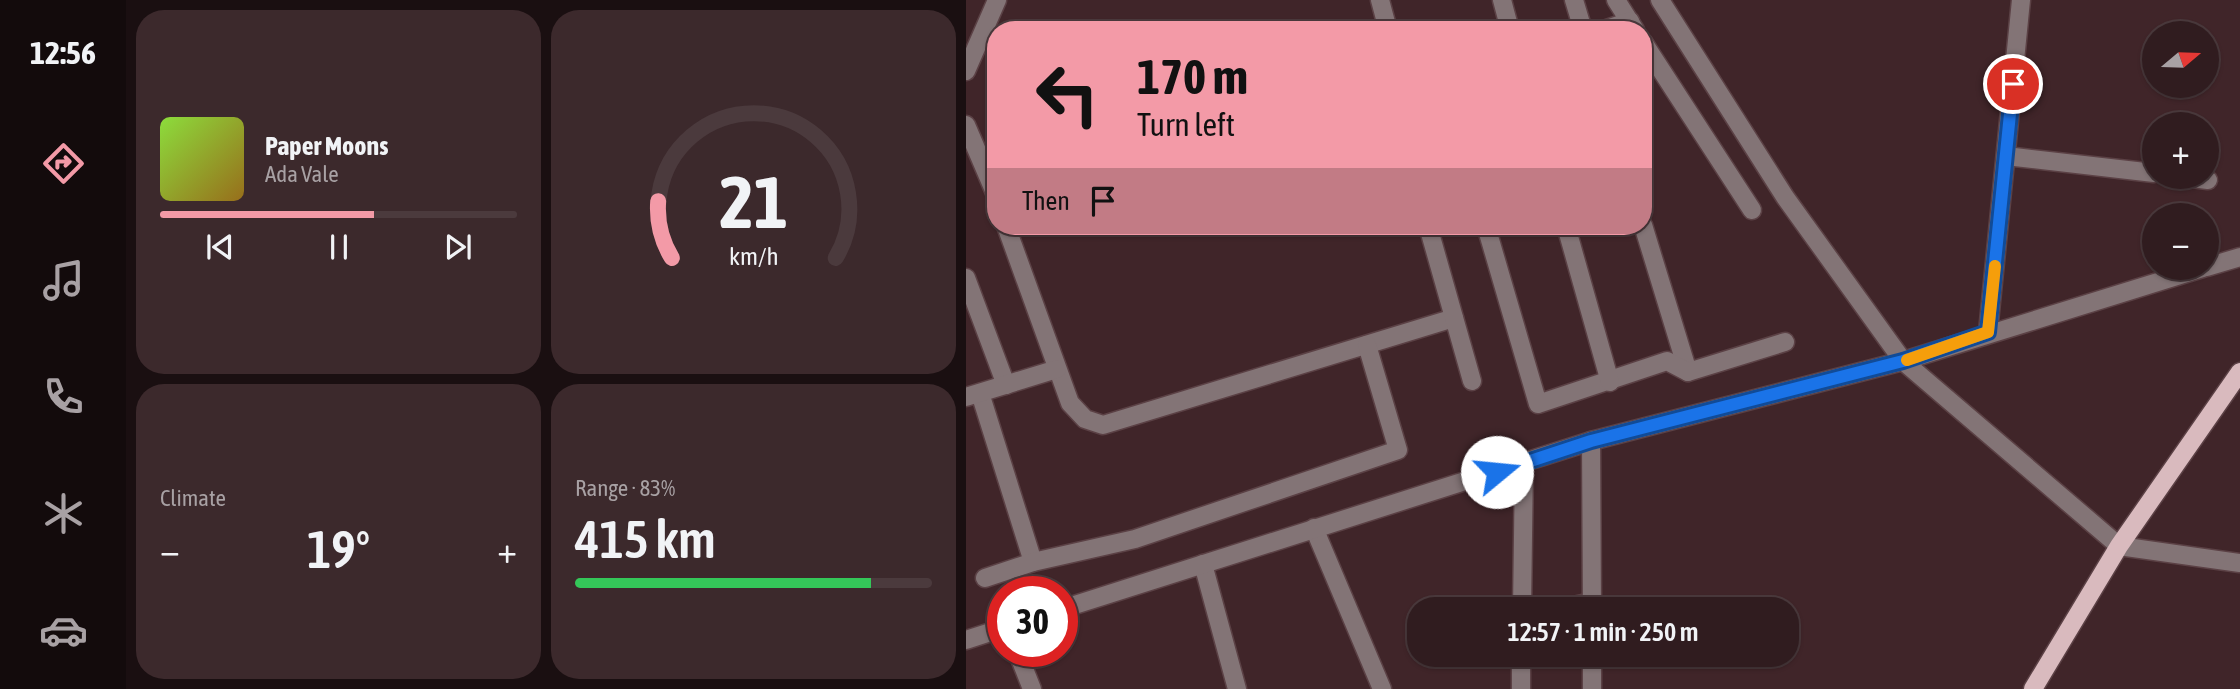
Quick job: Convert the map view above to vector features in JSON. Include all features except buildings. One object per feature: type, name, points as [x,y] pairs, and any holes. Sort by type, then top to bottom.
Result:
[{"type":"main road","points":[[2033,689],[2119,546],[2240,372]]},
{"type":"street","points":[[988,21],[997,0]]},
{"type":"street","points":[[1380,0],[1386,21]]},
{"type":"street","points":[[1502,0],[1508,21]]},
{"type":"street","points":[[1574,0],[1580,21]]},
{"type":"street","points":[[1616,0],[1629,21]]},
{"type":"street","points":[[1660,0],[1785,197],[1903,361],[2119,546],[2240,563]]},
{"type":"street","points":[[1988,332],[2021,0]]},
{"type":"street","points":[[966,71],[987,23]]},
{"type":"street","points":[[1652,56],[1752,211]]},
{"type":"street","points":[[966,125],[987,174]]},
{"type":"street","points":[[2006,156],[2142,172]]},
{"type":"street","points":[[1009,235],[1070,403],[1085,419],[1104,425],[1454,318]]},
{"type":"street","points":[[1431,235],[1472,381]]},
{"type":"street","points":[[1489,235],[1538,404],[1667,361],[1688,372],[1785,342]]},
{"type":"street","points":[[1569,235],[1610,382]]},
{"type":"street","points":[[1646,235],[1688,372]]},
{"type":"street","points":[[2219,263],[2240,257]]},
{"type":"street","points":[[966,278],[1006,384]]},
{"type":"street","points":[[1078,604],[1591,441],[1903,361],[1988,332],[2162,280]]},
{"type":"street","points":[[985,578],[1033,562],[1135,539],[1398,450],[1367,345]]},
{"type":"street","points":[[1033,562],[973,395],[1057,369]]},
{"type":"street","points":[[1591,441],[1592,597]]},
{"type":"street","points":[[1522,597],[1524,464]]},
{"type":"street","points":[[1314,528],[1382,689]]},
{"type":"street","points":[[1203,564],[1237,689]]},
{"type":"street","points":[[966,640],[987,633]]},
{"type":"street","points":[[1023,667],[1032,689]]},
{"type":"street","points":[[1521,667],[1521,689]]},
{"type":"street","points":[[1592,667],[1592,689]]},
{"type":"slow traffic","points":[[1907,360],[1988,332],[1995,266]]},
{"type":"route","points":[[1497,472],[1591,441],[1903,361],[1988,332],[2013,84]]}]
